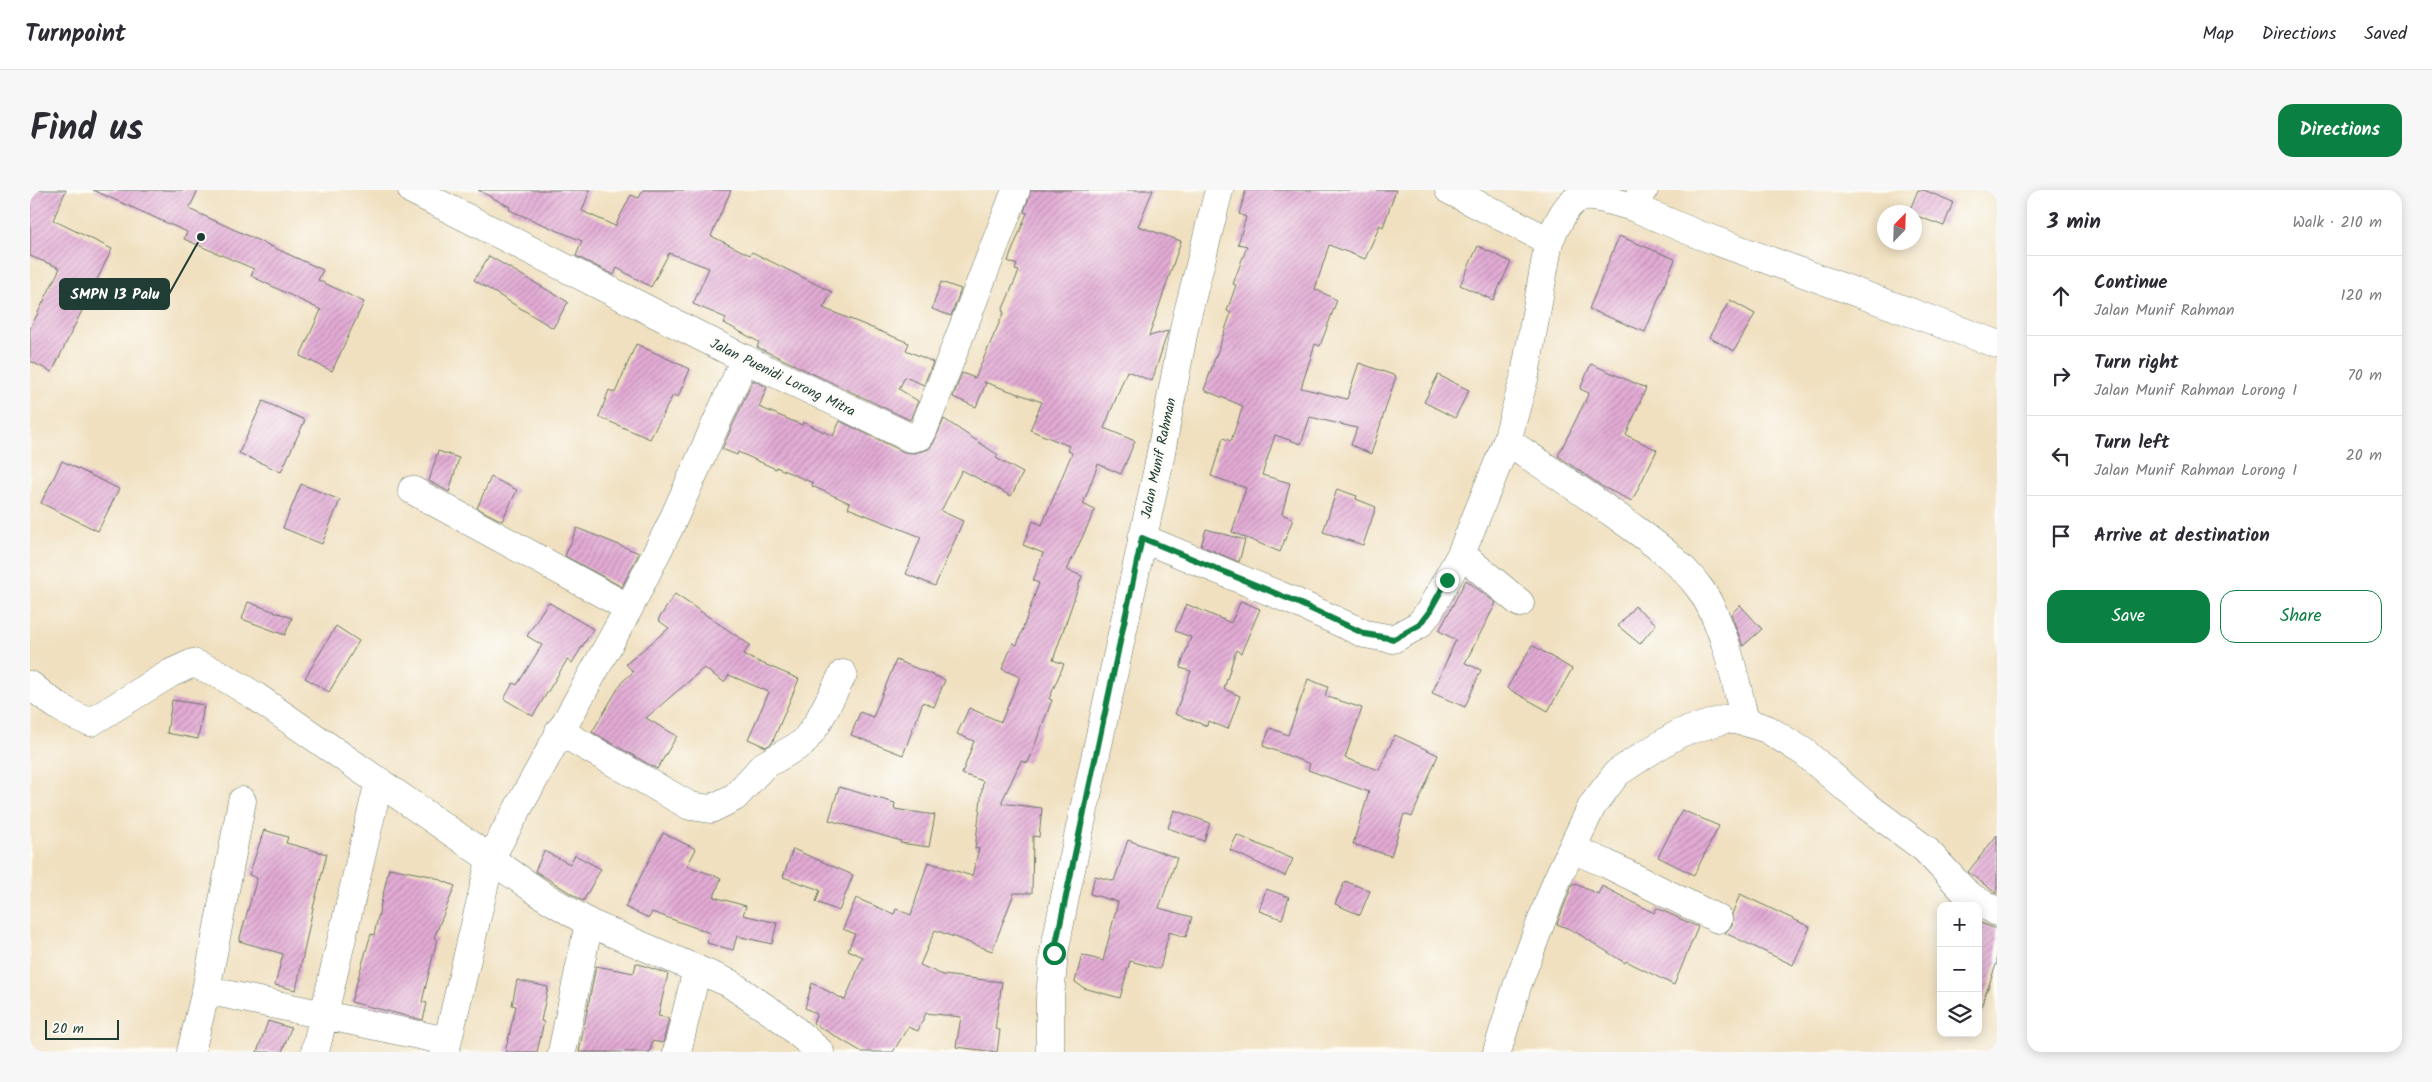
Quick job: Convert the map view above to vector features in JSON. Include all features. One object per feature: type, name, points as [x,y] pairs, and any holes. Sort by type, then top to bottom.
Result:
[{"type":"street","name":"Jalan Puenidi Lorong Mitra","points":[[412,190],[745,359],[911,438],[920,436],[1016,190]]},
{"type":"street","name":"Jalan Munif Rahman","points":[[1050,1052],[1050,997],[1054,953],[1142,538],[1185,324],[1218,190]]},
{"type":"street","points":[[1449,190],[1549,241]]},
{"type":"street","points":[[1142,538],[1294,601],[1365,634],[1394,639],[1419,625],[1429,612],[1461,554],[1507,442],[1525,375],[1549,241],[1566,202],[1578,192],[1639,198],[1698,234],[1997,344]]},
{"type":"street","points":[[206,990],[446,1046],[491,857],[628,608],[671,524],[745,359]]},
{"type":"street","points":[[1507,442],[1605,507],[1672,557],[1700,589],[1714,613],[1734,675],[1745,722]]},
{"type":"street","points":[[412,490],[628,608]]},
{"type":"street","points":[[1461,554],[1520,603]]},
{"type":"street","points":[[30,686],[57,706],[91,722],[172,673],[193,663],[218,674],[255,696],[491,857],[544,896],[589,923],[729,983],[782,1018],[820,1052]]},
{"type":"street","points":[[559,731],[690,806],[711,809],[735,798],[763,766],[803,743],[817,724],[843,674]]},
{"type":"street","points":[[1497,1052],[1518,983],[1556,880],[1592,806],[1618,773],[1680,733],[1726,719],[1745,722],[1767,729],[1804,752],[1867,806],[1925,849],[1968,895],[1997,912]]},
{"type":"street","points":[[315,1052],[379,781]]},
{"type":"street","points":[[191,1052],[206,990],[242,801]]},
{"type":"street","points":[[1572,849],[1605,863],[1718,919]]},
{"type":"street","points":[[562,1052],[589,923]]},
{"type":"street","points":[[677,1052],[697,969]]},
{"type":"building","points":[[30,190],[66,190],[53,220],[112,249],[52,372],[30,361],[30,329],[60,268],[30,256]]},
{"type":"building","points":[[93,190],[198,190],[189,209],[323,270],[318,280],[364,302],[332,371],[300,356],[321,310],[251,276],[254,269],[184,239],[187,232]]},
{"type":"building","points":[[478,190],[590,190],[582,211],[615,226],[631,195],[639,198],[643,190],[731,190],[711,236],[750,255],[752,252],[832,292],[823,308],[909,343],[906,350],[933,362],[924,385],[905,377],[899,389],[918,401],[910,420],[757,347],[759,342],[724,323],[726,318],[693,304],[709,268],[669,253],[651,287],[617,268],[614,275],[576,256],[582,241],[509,210],[510,207]]},
{"type":"building","points":[[1031,190],[1153,190],[1138,226],[1181,241],[1149,336],[1168,331],[1152,381],[1127,371],[1104,428],[1135,441],[1121,474],[1098,464],[1083,504],[1095,510],[1067,570],[1082,576],[1053,660],[1064,664],[1049,699],[1052,700],[1028,763],[1021,761],[1001,803],[1042,808],[1039,837],[1033,836],[1032,893],[1014,893],[992,951],[935,930],[920,965],[943,975],[1002,982],[995,1029],[1000,1030],[997,1052],[956,1047],[961,1017],[926,1013],[918,1031],[908,1027],[893,1052],[862,1052],[813,1023],[817,1014],[805,1008],[812,983],[845,1000],[863,957],[848,950],[855,934],[843,929],[856,898],[894,914],[896,909],[911,915],[928,862],[972,876],[979,848],[975,849],[983,781],[962,774],[974,741],[957,734],[969,708],[1001,722],[1020,677],[1002,669],[1013,643],[1017,645],[1039,583],[1033,581],[1043,553],[1023,545],[1033,521],[1042,525],[1072,453],[1067,450],[1069,446],[1030,430],[1042,402],[984,382],[986,383],[976,407],[953,397],[962,373],[975,378],[1004,312],[1002,311],[1019,271],[1015,270],[1017,265],[1008,261],[1027,213],[1024,212]]},
{"type":"building","points":[[1246,190],[1396,190],[1383,227],[1380,225],[1365,259],[1329,245],[1315,289],[1337,300],[1320,346],[1315,344],[1301,388],[1347,399],[1359,363],[1396,376],[1371,454],[1351,445],[1357,428],[1310,417],[1301,444],[1275,435],[1262,475],[1290,483],[1282,514],[1293,519],[1280,552],[1232,532],[1246,488],[1211,476],[1223,438],[1231,441],[1243,406],[1204,390],[1231,313],[1227,311],[1236,285],[1233,284],[1247,246],[1238,244],[1246,217],[1239,214]]},
{"type":"building","points":[[1918,190],[1924,190],[1953,202],[1944,226],[1922,218],[1922,205],[1912,205]]},
{"type":"building","points":[[1619,236],[1675,259],[1645,332],[1589,309]]},
{"type":"building","points":[[1478,246],[1511,262],[1493,300],[1460,285]]},
{"type":"building","points":[[489,256],[568,302],[553,328],[474,280]]},
{"type":"building","points":[[941,282],[961,289],[951,316],[932,309]]},
{"type":"building","points":[[1730,300],[1755,314],[1734,351],[1709,337]]},
{"type":"building","points":[[636,344],[690,369],[678,397],[673,395],[650,439],[599,417],[609,390],[615,393]]},
{"type":"building","points":[[1591,364],[1646,388],[1626,435],[1657,450],[1632,501],[1603,487],[1558,456],[1589,393],[1580,389]]},
{"type":"building","points":[[1438,375],[1469,390],[1455,418],[1424,402]]},
{"type":"building","points":[[753,380],[767,387],[759,407],[802,425],[803,422],[833,436],[840,421],[904,452],[914,453],[929,449],[944,419],[998,455],[996,458],[1023,473],[1011,496],[962,470],[941,511],[963,521],[935,586],[906,574],[921,537],[848,508],[850,503],[812,486],[813,483],[738,452],[737,455],[722,449]]},
{"type":"building","points":[[263,401],[305,420],[281,472],[239,453]]},
{"type":"building","points":[[438,451],[459,458],[449,492],[429,481]]},
{"type":"building","points":[[62,461],[119,489],[98,531],[41,503]]},
{"type":"building","points":[[491,477],[517,490],[502,521],[477,508]]},
{"type":"building","points":[[301,484],[340,500],[322,544],[283,528]]},
{"type":"building","points":[[1337,489],[1357,496],[1356,499],[1376,507],[1363,545],[1323,532]]},
{"type":"building","points":[[577,528],[639,553],[622,587],[565,556]]},
{"type":"building","points":[[1206,529],[1245,540],[1239,562],[1201,546]]},
{"type":"building","points":[[1466,580],[1496,603],[1465,663],[1481,670],[1465,707],[1432,693],[1456,640],[1439,631]]},
{"type":"building","points":[[675,594],[750,645],[743,655],[799,679],[772,743],[766,747],[748,739],[769,692],[729,675],[724,682],[704,668],[646,718],[677,736],[657,769],[592,732],[622,682],[633,672],[626,664],[669,628],[658,620]]},
{"type":"building","points":[[1241,601],[1260,609],[1241,653],[1236,650],[1224,689],[1240,696],[1228,729],[1208,721],[1207,726],[1175,714],[1191,671],[1180,668],[1191,637],[1175,631],[1186,604],[1231,623]]},
{"type":"building","points":[[248,602],[292,618],[285,635],[242,619]]},
{"type":"building","points":[[548,602],[593,629],[572,663],[567,660],[533,716],[504,699],[513,683],[517,685],[542,645],[527,636]]},
{"type":"building","points":[[1740,605],[1762,629],[1743,646],[1731,614]]},
{"type":"building","points":[[1635,606],[1656,624],[1640,644],[1618,626]]},
{"type":"building","points":[[336,626],[359,641],[329,692],[305,678]]},
{"type":"building","points":[[1532,645],[1572,669],[1548,711],[1507,688]]},
{"type":"building","points":[[896,660],[945,680],[934,707],[923,702],[903,755],[851,735],[860,712],[873,717]]},
{"type":"building","points":[[1308,679],[1328,687],[1325,696],[1362,708],[1345,758],[1379,770],[1395,735],[1438,755],[1412,817],[1404,814],[1391,856],[1353,844],[1369,792],[1308,770],[1310,764],[1263,746],[1270,728],[1288,735]]},
{"type":"building","points":[[172,700],[204,705],[198,739],[167,733]]},
{"type":"building","points":[[839,787],[895,803],[894,809],[935,815],[929,847],[900,843],[901,841],[829,820]]},
{"type":"building","points":[[1174,810],[1210,823],[1204,841],[1168,828]]},
{"type":"building","points":[[1682,810],[1719,826],[1694,875],[1658,857]]},
{"type":"building","points":[[264,830],[288,837],[286,843],[327,854],[313,908],[296,990],[275,985],[283,954],[239,941],[257,878],[249,875]]},
{"type":"building","points":[[663,833],[696,849],[687,866],[721,878],[714,897],[746,906],[743,915],[777,923],[772,944],[737,936],[733,950],[707,943],[710,933],[652,912],[649,918],[625,907]]},
{"type":"building","points":[[1237,835],[1293,859],[1285,876],[1230,850]]},
{"type":"building","points":[[1997,835],[1997,894],[1968,872]]},
{"type":"building","points":[[1128,840],[1177,858],[1159,908],[1192,917],[1186,937],[1169,932],[1160,969],[1130,961],[1120,998],[1084,988],[1075,982],[1082,955],[1103,961],[1118,902],[1090,894],[1095,876],[1114,881]]},
{"type":"building","points":[[793,849],[853,875],[839,911],[816,902],[820,890],[783,877]]},
{"type":"building","points":[[544,851],[570,864],[575,855],[601,869],[583,901],[535,871]]},
{"type":"building","points":[[389,868],[431,876],[455,886],[434,938],[437,939],[422,1002],[427,1003],[423,1020],[351,1002],[371,934],[374,935]]},
{"type":"building","points":[[1345,881],[1370,891],[1360,915],[1335,904]]},
{"type":"building","points":[[1573,883],[1598,894],[1602,886],[1654,913],[1657,908],[1698,927],[1674,985],[1626,961],[1625,963],[1574,931],[1557,924]]},
{"type":"building","points":[[1266,889],[1289,897],[1282,919],[1259,911]]},
{"type":"building","points":[[1740,894],[1810,927],[1793,965],[1725,933],[1732,925],[1732,914]]},
{"type":"building","points":[[1982,923],[1997,929],[1997,962],[1982,1004]]},
{"type":"building","points":[[636,963],[668,974],[658,1016],[669,1018],[663,1043],[652,1041],[650,1052],[579,1052],[596,966],[634,973]]},
{"type":"building","points":[[517,980],[548,987],[541,1021],[544,1022],[537,1052],[505,1052],[516,1006],[512,1005]]},
{"type":"building","points":[[268,1021],[291,1028],[282,1052],[257,1052]]},
{"type":"place","name":"SMPN 13 Palu","points":[[201,237]]},
{"type":"route","points":[[1054,953],[1064,897],[1108,703],[1142,538],[1294,601],[1365,634],[1394,639],[1419,625],[1429,612],[1447,580]]}]
